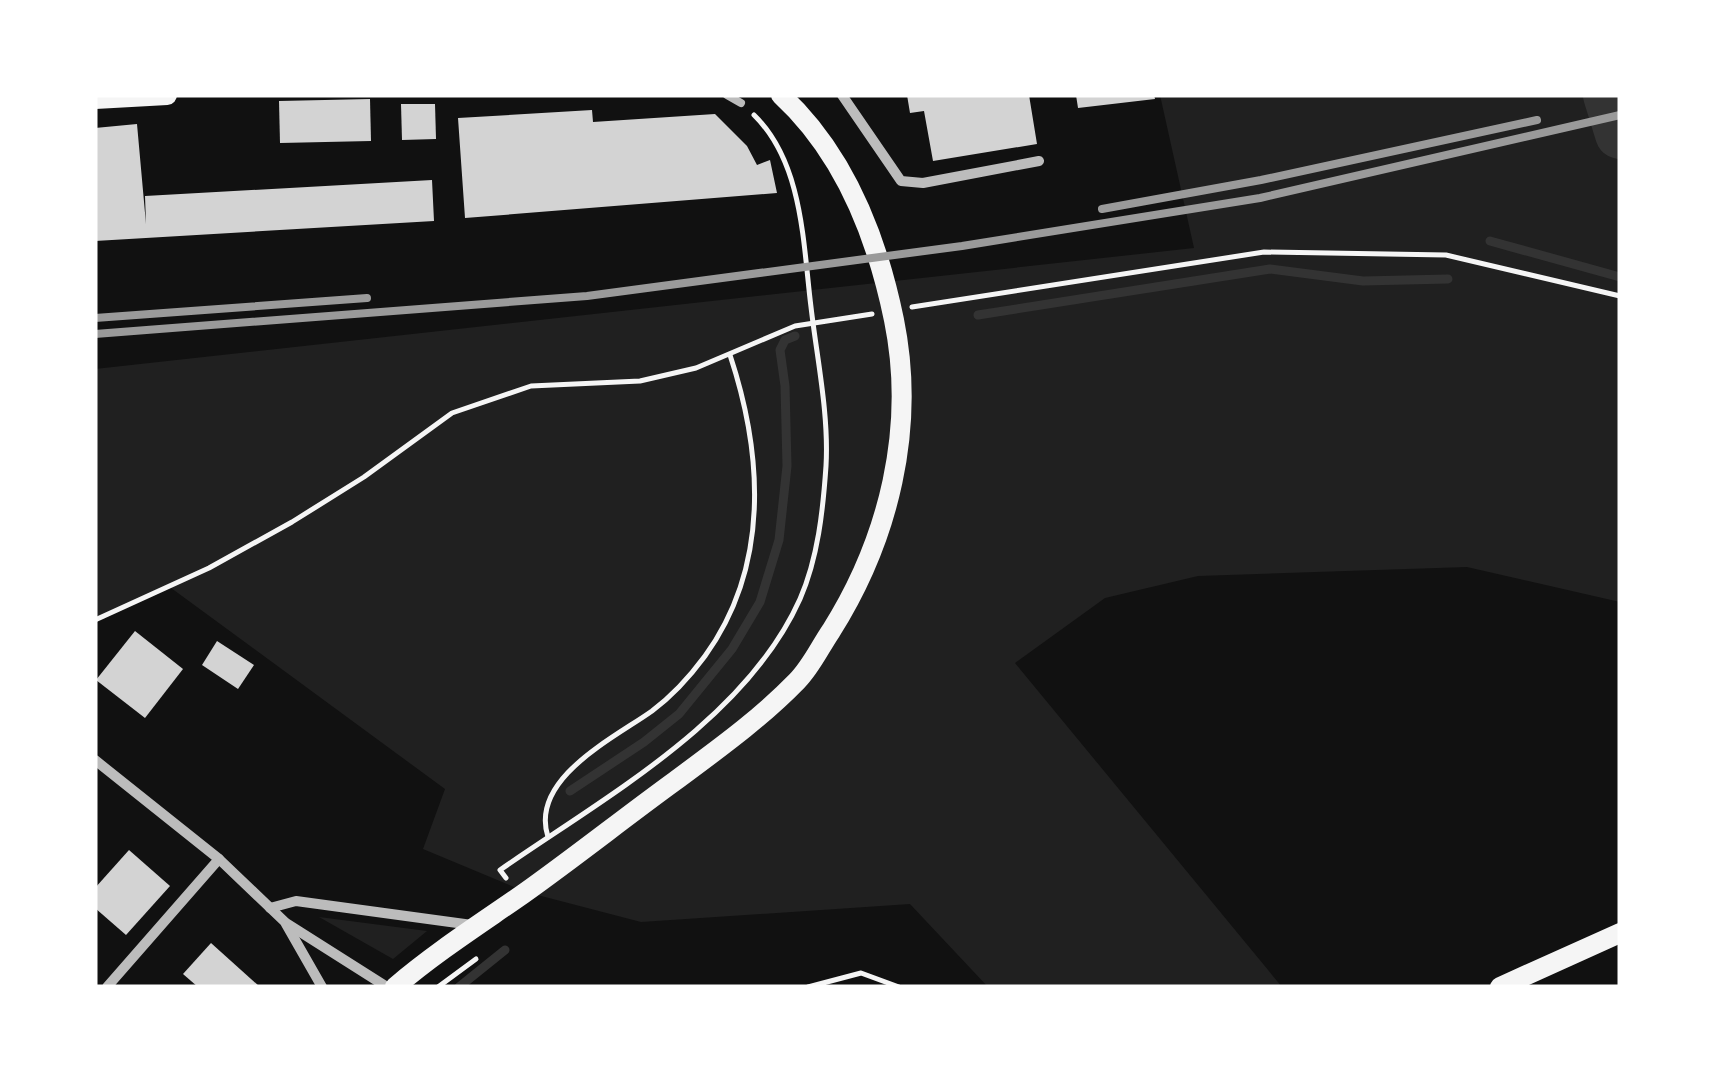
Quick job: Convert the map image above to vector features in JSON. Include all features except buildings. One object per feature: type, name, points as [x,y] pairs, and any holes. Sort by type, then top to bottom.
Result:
[{"type":"main road","points":[[95,99],[168,95]]},
{"type":"main road","points":[[395,987],[432,955],[741,734],[801,678],[852,596],[881,528],[895,469],[902,423],[898,342],[884,273],[860,210],[837,163],[804,116],[781,95]]},
{"type":"main road","points":[[1500,987],[1620,933]]},
{"type":"street","points":[[842,95],[902,181],[923,183],[1039,161]]},
{"type":"street","points":[[95,760],[219,858],[286,923],[386,987]]},
{"type":"street","points":[[107,987],[219,858]]},
{"type":"street","points":[[270,908],[296,901],[476,926]]},
{"type":"street","points":[[286,923],[322,987]]},
{"type":"lane","points":[[726,95],[741,102]]},
{"type":"path","points":[[518,897],[500,870],[679,744],[732,696],[771,649],[800,598],[818,540],[826,462],[822,395],[799,211],[782,153],[763,124],[741,102]]},
{"type":"path","points":[[912,307],[1264,252],[1446,255],[1620,296]]},
{"type":"path","points":[[95,620],[209,568],[292,522],[452,414],[531,386],[640,380],[696,368],[795,326],[874,313]]},
{"type":"path","points":[[548,837],[544,826],[546,812],[566,775],[585,756],[655,708],[683,682],[723,626],[736,593],[754,540],[756,495],[752,446],[741,389],[729,354]]},
{"type":"path","points":[[438,987],[485,952]]},
{"type":"path","points":[[808,987],[862,973],[900,987]]},
{"type":"shaded area","points":[[1160,95],[1620,95],[1620,602],[1467,567],[1198,576],[1105,598],[1015,663],[1282,987],[988,987],[910,904],[641,922],[526,892],[423,849],[445,789],[167,585],[95,618],[95,369],[1194,248]]},
{"type":"shaded area","points":[[319,917],[427,931],[393,959]]},
{"type":"waterway","points":[[1608,95],[1620,134]]},
{"type":"waterway","points":[[1490,241],[1620,277]]},
{"type":"waterway","points":[[978,315],[1270,269],[1363,281],[1448,279]]},
{"type":"waterway","points":[[570,791],[679,714],[732,649],[760,602],[779,540],[787,466],[780,350],[785,340],[795,336]]},
{"type":"waterway","points":[[459,987],[505,950]]},
{"type":"railway","points":[[95,334],[587,296],[962,246],[1260,198],[1620,115]]},
{"type":"railway","points":[[1102,209],[1261,180],[1537,120]]},
{"type":"railway","points":[[95,318],[367,298]]}]
